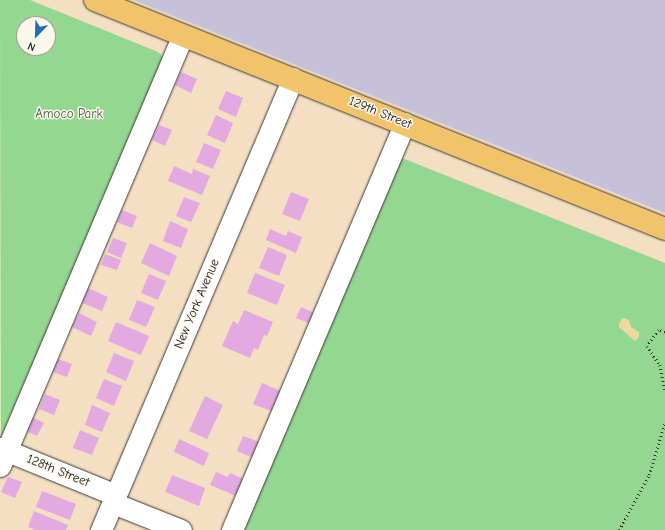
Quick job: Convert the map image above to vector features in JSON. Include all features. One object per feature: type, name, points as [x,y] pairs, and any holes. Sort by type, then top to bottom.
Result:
[{"type":"main road","name":"129th Street","points":[[95,0],[665,228]]},
{"type":"street","points":[[2,455],[183,34]]},
{"type":"street","name":"New York Avenue","points":[[101,530],[293,78]]},
{"type":"street","points":[[232,530],[405,123]]},
{"type":"street","name":"128th Street","points":[[2,455],[114,499],[181,530]]},
{"type":"path","points":[[665,332],[659,330],[647,346],[660,365],[665,390]]},
{"type":"path","points":[[619,530],[649,475],[665,422]]},
{"type":"shaded area","points":[[134,0],[665,0],[665,213]]},
{"type":"green space","name":"Amoco Park","points":[[0,0],[30,0],[158,52],[165,58],[1,437]]},
{"type":"green space","points":[[397,156],[665,263],[665,530],[242,530]]},
{"type":"sand","points":[[623,318],[629,320],[631,327],[639,332],[639,337],[635,341],[619,327],[619,323]]},
{"type":"building","points":[[181,72],[197,79],[191,93],[175,85]]},
{"type":"building","points":[[226,91],[243,98],[236,117],[218,109]]},
{"type":"building","points":[[216,115],[233,123],[225,143],[207,135]]},
{"type":"building","points":[[159,125],[172,130],[165,146],[152,140]]},
{"type":"building","points":[[204,143],[221,150],[213,169],[196,162]]},
{"type":"building","points":[[174,166],[192,174],[193,169],[210,176],[202,195],[168,181]]},
{"type":"building","points":[[291,192],[309,199],[300,221],[282,214]]},
{"type":"building","points":[[184,197],[200,203],[191,222],[176,216]]},
{"type":"building","points":[[122,210],[137,216],[132,228],[117,222]]},
{"type":"building","points":[[170,221],[188,229],[181,248],[163,241]]},
{"type":"building","points":[[270,229],[286,236],[288,231],[302,237],[296,253],[266,240]]},
{"type":"building","points":[[113,238],[127,243],[121,258],[107,252]]},
{"type":"building","points":[[150,243],[177,256],[169,276],[141,263]]},
{"type":"building","points":[[268,247],[287,255],[279,276],[259,268]]},
{"type":"building","points":[[105,254],[121,260],[117,270],[101,265]]},
{"type":"building","points":[[255,273],[285,285],[277,305],[247,293]]},
{"type":"building","points":[[149,274],[166,281],[158,300],[141,293]]},
{"type":"building","points":[[88,288],[108,297],[102,311],[82,303]]},
{"type":"building","points":[[137,300],[155,307],[146,327],[129,320]]},
{"type":"building","points":[[301,307],[315,313],[311,324],[296,318]]},
{"type":"building","points":[[244,310],[273,322],[267,336],[264,335],[258,350],[254,348],[250,358],[222,346],[233,321],[238,324]]},
{"type":"building","points":[[79,313],[97,322],[91,336],[72,327]]},
{"type":"building","points":[[116,322],[149,336],[141,355],[108,341]]},
{"type":"building","points":[[114,353],[134,361],[126,381],[106,372]]},
{"type":"building","points":[[58,359],[72,364],[67,377],[53,372]]},
{"type":"building","points":[[104,379],[122,386],[114,406],[96,398]]},
{"type":"building","points":[[262,383],[283,392],[274,412],[253,404]]},
{"type":"building","points":[[45,394],[60,400],[54,415],[39,409]]},
{"type":"building","points":[[205,396],[223,405],[207,439],[189,431]]},
{"type":"building","points":[[92,405],[110,413],[102,432],[85,425]]},
{"type":"building","points":[[32,417],[44,423],[37,436],[26,431]]},
{"type":"building","points":[[80,430],[99,438],[92,455],[73,448]]},
{"type":"building","points":[[243,436],[262,443],[256,459],[237,451]]},
{"type":"building","points":[[179,439],[209,453],[204,466],[174,452]]},
{"type":"building","points":[[216,472],[228,477],[230,473],[248,481],[241,498],[210,485]]},
{"type":"building","points":[[172,475],[205,488],[199,506],[165,492]]},
{"type":"building","points":[[8,477],[22,482],[15,498],[1,492]]},
{"type":"building","points":[[42,491],[76,504],[70,520],[36,507]]},
{"type":"building","points":[[34,511],[68,525],[66,530],[35,530],[28,527]]}]
